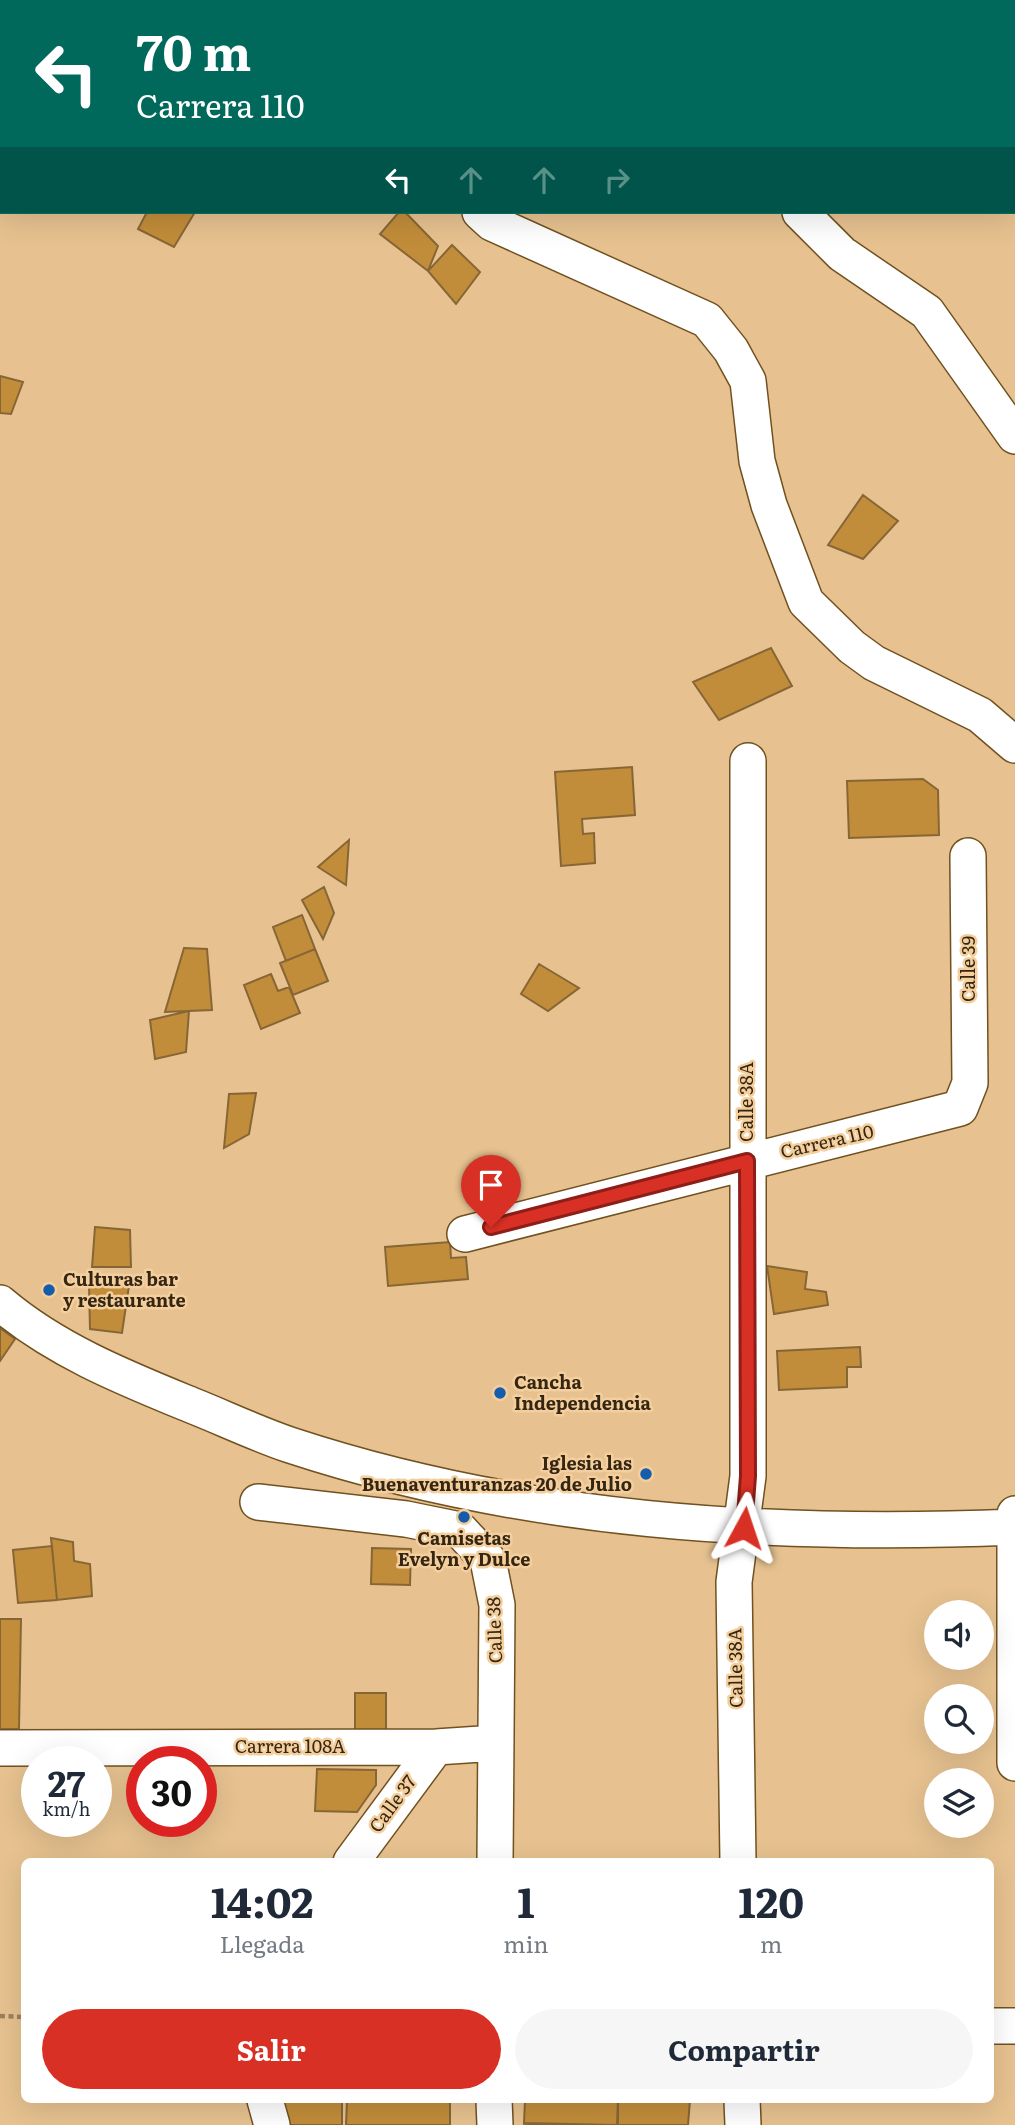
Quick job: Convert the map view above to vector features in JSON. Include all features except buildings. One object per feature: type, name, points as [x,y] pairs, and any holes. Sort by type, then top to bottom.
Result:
[{"type":"street","points":[[482,214],[492,223],[707,320],[731,351],[748,381],[757,461],[769,505],[806,602],[852,647],[874,663],[980,715],[1015,745]]},
{"type":"street","points":[[802,214],[842,254],[927,312],[1015,436]]},
{"type":"street","name":"Calle 38A","points":[[738,1858],[734,1582],[744,1528],[748,1476],[748,761]]},
{"type":"street","name":"Calle 39","points":[[968,856],[970,1083]]},
{"type":"street","name":"Carrera 110","points":[[465,1234],[747,1161],[942,1115],[960,1108],[970,1083]]},
{"type":"street","points":[[0,1303],[30,1328],[130,1380],[289,1445],[420,1480],[585,1513],[744,1528],[831,1531],[1015,1523],[1015,1763]]},
{"type":"street","name":"Calle 38","points":[[258,1502],[406,1519],[460,1530],[488,1560],[497,1605],[495,1858]]},
{"type":"street","name":"Carrera 108A","points":[[0,1748],[436,1747],[496,1743]]},
{"type":"street","name":"Calle 37","points":[[354,1858],[436,1747]]},
{"type":"street","points":[[994,2026],[1015,2026]]},
{"type":"street","points":[[266,2103],[272,2125]]},
{"type":"street","points":[[494,2103],[495,2125]]},
{"type":"street","points":[[742,2103],[743,2125]]},
{"type":"path","points":[[0,2017],[21,2017]]},
{"type":"place","name":"Culturas bar y restaurante","points":[[49,1290]]},
{"type":"place","name":"Cancha Independencia","points":[[500,1393]]},
{"type":"place","name":"Iglesia las Buenaventuranzas 20 de Julio","points":[[646,1474]]},
{"type":"place","name":"Camisetas Evelyn y Dulce","points":[[464,1517]]},
{"type":"route","points":[[491,1227],[747,1161],[748,1476],[744,1528]]}]
